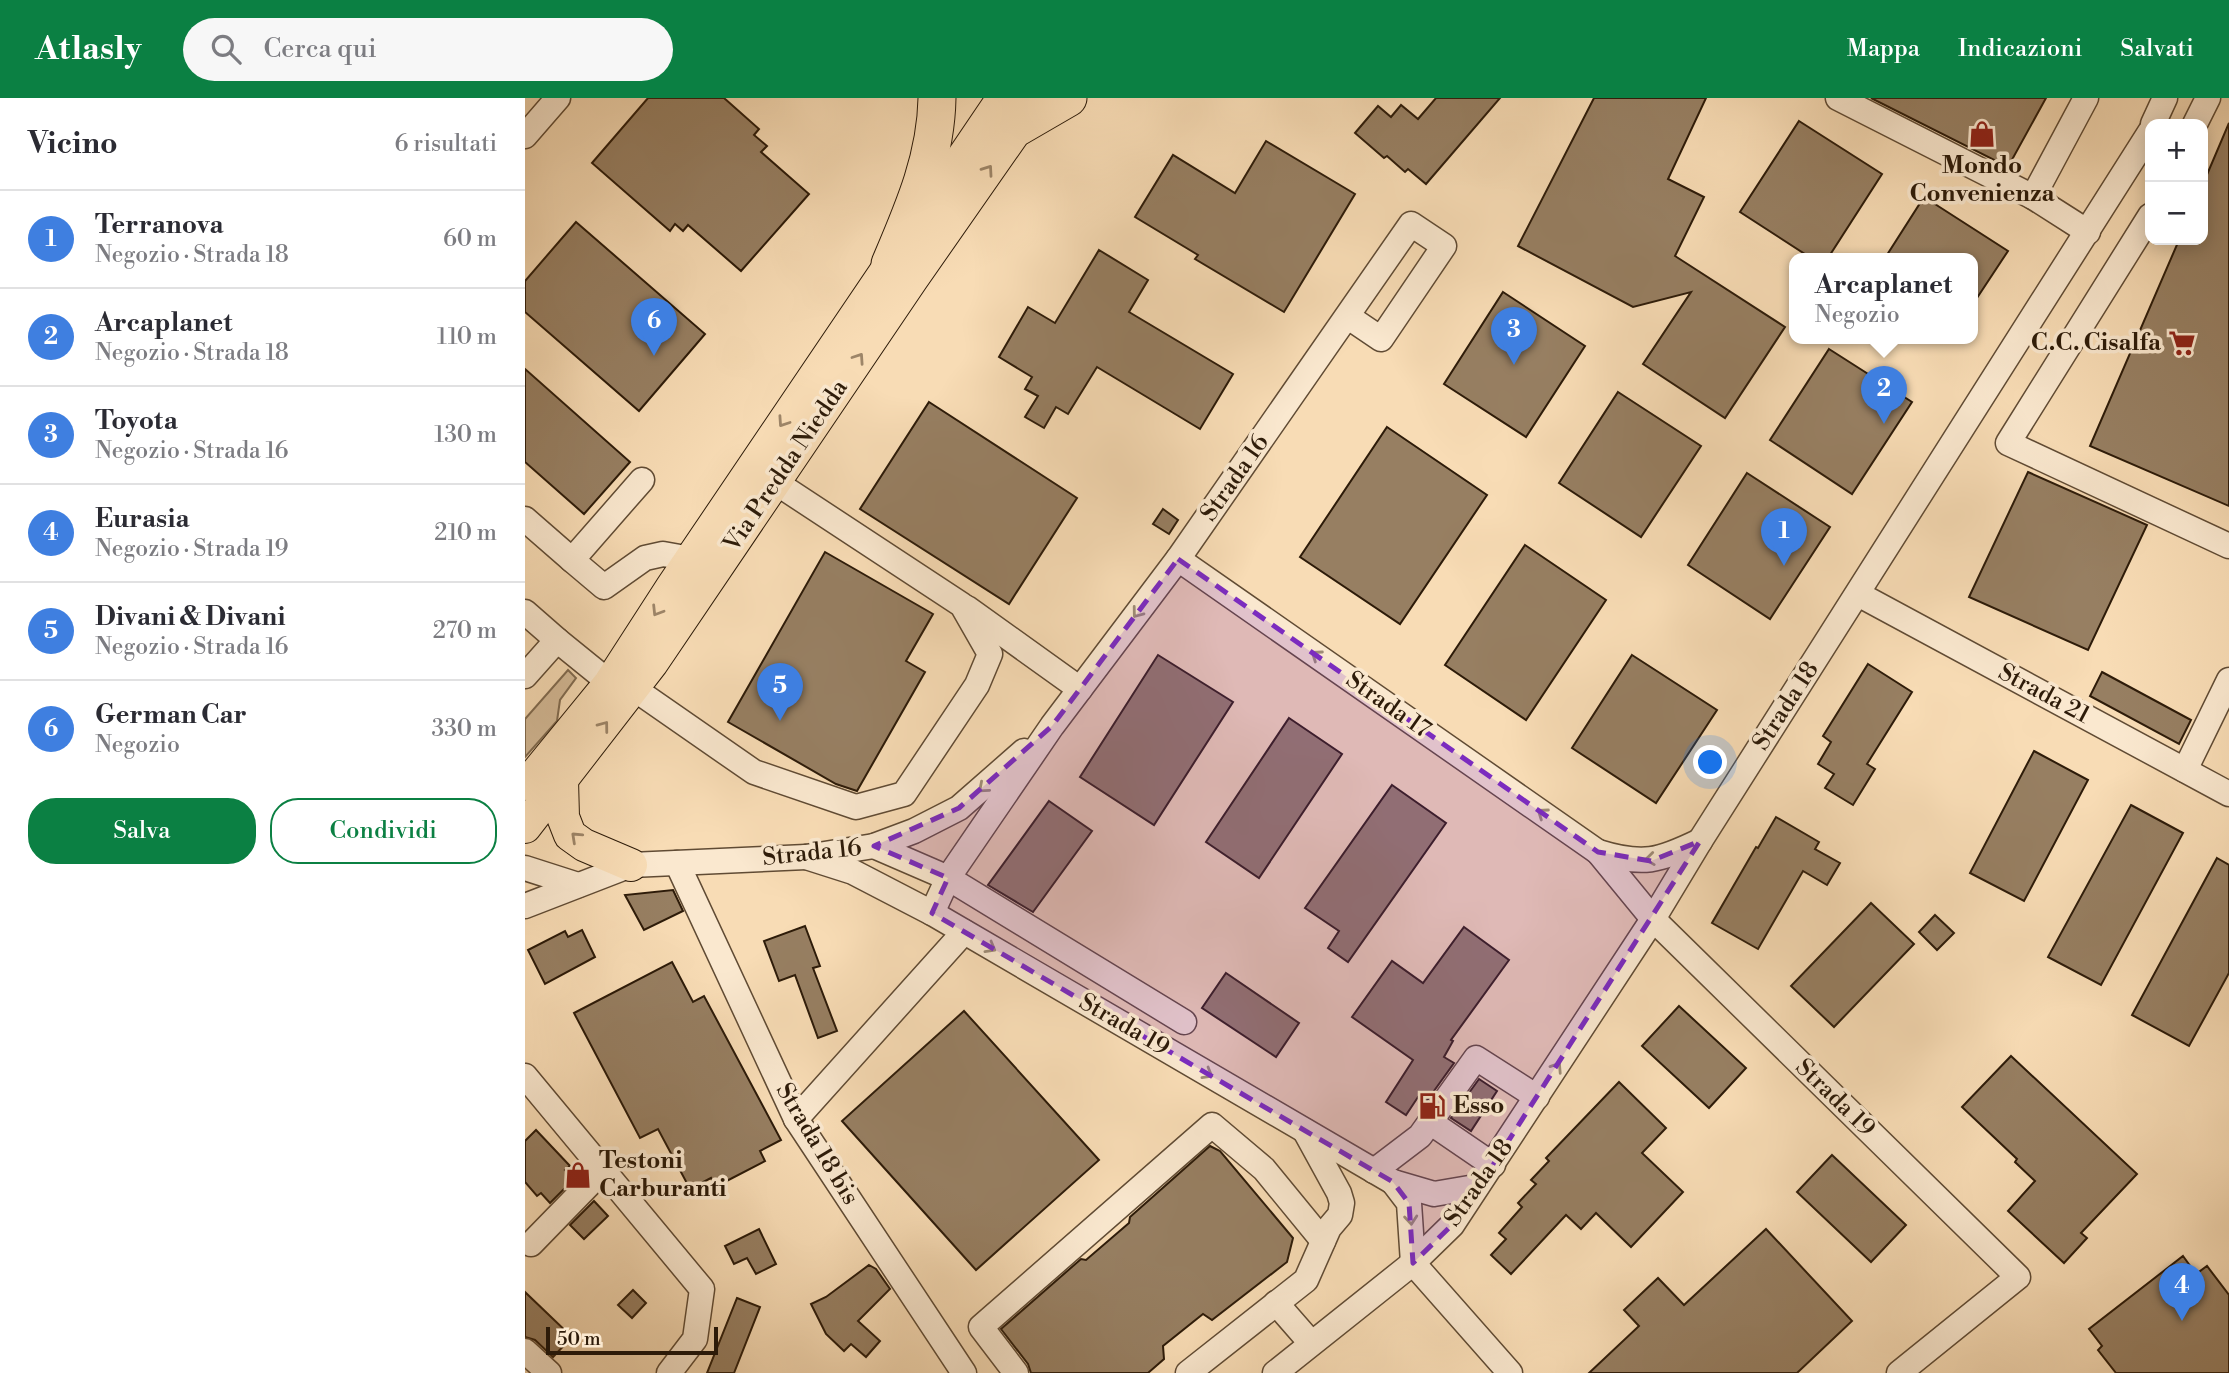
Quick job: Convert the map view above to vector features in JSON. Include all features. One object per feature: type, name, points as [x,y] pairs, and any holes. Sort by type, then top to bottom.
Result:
[{"type":"highway","points":[[890,264],[919,197],[929,156],[936,98]]},
{"type":"highway","points":[[1020,108],[1067,98]]},
{"type":"main road","name":"Via Predda Niedda","points":[[525,827],[562,780],[622,686],[691,559],[890,264],[1020,108]]},
{"type":"main road","name":"Via Predda Niedda","points":[[525,784],[622,686],[775,482],[912,279],[1020,108]]},
{"type":"main road","points":[[562,780],[563,817],[570,835],[584,845],[631,865]]},
{"type":"street","points":[[525,136],[558,98]]},
{"type":"street","points":[[1838,98],[2033,197],[2088,232]]},
{"type":"street","points":[[2033,197],[2087,98]]},
{"type":"street","points":[[2155,119],[2165,98]]},
{"type":"street","points":[[2198,119],[2208,98]]},
{"type":"street","name":"Strada 18","points":[[1275,1373],[1413,1263],[1452,1225],[1653,919],[2145,140]]},
{"type":"street","name":"Strada 16","points":[[932,913],[948,878],[1052,726],[1178,559],[1347,316],[1411,224],[1444,246],[1381,339],[1347,316]]},
{"type":"street","points":[[2145,224],[2008,443],[2229,546]]},
{"type":"street","points":[[572,559],[642,481]]},
{"type":"street","points":[[775,482],[962,605],[1080,689]]},
{"type":"street","points":[[525,519],[604,587],[645,558],[663,554],[691,559]]},
{"type":"street","name":"Strada 17","points":[[1178,559],[1598,852],[1653,919]]},
{"type":"street","name":"Strada 21","points":[[1858,594],[2229,794]]},
{"type":"street","points":[[525,612],[557,640],[622,686],[754,772],[856,807],[904,794],[977,685],[990,654],[962,605]]},
{"type":"street","points":[[525,676],[557,640]]},
{"type":"street","points":[[2185,769],[2229,681]]},
{"type":"street","name":"Strada 16","points":[[525,906],[631,865],[806,857],[874,846],[914,831],[959,808],[1052,726]]},
{"type":"street","name":"Strada 17","points":[[1598,852],[1624,860],[1651,861],[1700,841]]},
{"type":"street","points":[[874,846],[948,878],[1184,1022]]},
{"type":"street","name":"Strada 19","points":[[806,857],[853,872],[932,913],[1383,1176],[1434,1194],[1475,1187]]},
{"type":"street","name":"Strada 18 bis","points":[[677,863],[796,1119],[964,1373]]},
{"type":"street","points":[[525,868],[578,885]]},
{"type":"street","name":"Strada 19","points":[[853,872],[924,868]]},
{"type":"street","name":"Strada 19","points":[[1653,919],[2018,1277],[1899,1373]]},
{"type":"street","points":[[796,1119],[964,932]]},
{"type":"street","points":[[1510,1373],[1413,1263],[1409,1203],[1383,1176],[1420,1136],[1476,1058],[1537,1097]]},
{"type":"street","points":[[527,1083],[604,1170],[702,1289],[695,1339],[669,1373]]},
{"type":"street","points":[[1430,1122],[1493,1165]]},
{"type":"street","points":[[1016,1373],[981,1327],[1212,1125],[1264,1169],[1323,1241]]},
{"type":"street","points":[[1188,1373],[1306,1279],[1329,1228],[1340,1215],[1342,1203],[1304,1130]]},
{"type":"street","points":[[527,1244],[604,1170]]},
{"type":"street","points":[[1276,1303],[1311,1343]]},
{"type":"street","points":[[525,1351],[549,1373]]},
{"type":"highlighted area","points":[[1178,559],[1598,852],[1651,861],[1700,841],[1493,1165],[1452,1225],[1413,1263],[1409,1203],[1393,1182],[932,913],[948,878],[874,846],[959,808],[1052,726]]},
{"type":"shaded area","points":[[568,670],[576,678],[560,700],[557,721],[525,757],[525,719]]},
{"type":"building","points":[[648,98],[724,98],[759,129],[754,135],[767,146],[761,152],[809,194],[741,271],[688,225],[683,231],[675,224],[670,231],[592,163]]},
{"type":"building","points":[[1436,98],[1500,98],[1426,184],[1408,169],[1405,172],[1387,156],[1384,158],[1355,133],[1378,106],[1391,117],[1401,105],[1418,119]]},
{"type":"building","points":[[1594,98],[1706,98],[1668,179],[1704,197],[1675,256],[1785,327],[1725,418],[1643,364],[1691,292],[1633,307],[1518,246]]},
{"type":"building","name":"Mondo Convenienza","points":[[1871,98],[2046,98],[2008,167]]},
{"type":"building","points":[[1799,121],[1882,174],[1831,253],[1803,253],[1740,212]]},
{"type":"building","name":"C.C. Cisalfa","points":[[2229,123],[2229,506],[2090,446],[2177,245],[2208,245],[2208,172]]},
{"type":"building","points":[[1266,141],[1355,194],[1284,312],[1195,259],[1198,255],[1135,217],[1173,155],[1235,193]]},
{"type":"building","points":[[1924,197],[2008,251],[1978,296],[1978,253],[1888,253]]},
{"type":"building","points":[[576,222],[705,334],[639,411],[525,312],[525,281]]},
{"type":"building","points":[[1099,250],[1148,280],[1129,312],[1233,374],[1200,429],[1097,367],[1068,414],[1056,407],[1044,428],[1025,417],[1038,396],[1025,389],[1032,377],[999,357],[1028,307],[1055,323]]},
{"type":"building","points":[[1503,292],[1585,346],[1526,437],[1444,384]]},
{"type":"building","points":[[1829,349],[1912,402],[1852,494],[1770,440]]},
{"type":"building","points":[[525,369],[630,462],[584,514],[525,462]]},
{"type":"building","points":[[1618,392],[1701,446],[1641,537],[1559,483]]},
{"type":"building","points":[[929,402],[1077,498],[1009,604],[860,509]]},
{"type":"building","points":[[1387,427],[1487,495],[1400,624],[1300,557]]},
{"type":"building","points":[[2028,472],[2147,525],[2088,650],[1969,597]]},
{"type":"building","points":[[1747,473],[1830,527],[1770,619],[1688,565]]},
{"type":"building","points":[[1163,509],[1178,520],[1169,534],[1153,524]]},
{"type":"building","points":[[1525,545],[1606,600],[1526,720],[1445,665]]},
{"type":"building","points":[[825,552],[933,614],[906,661],[925,672],[857,791],[836,784],[728,722]]},
{"type":"building","points":[[1158,655],[1233,702],[1154,825],[1080,777]]},
{"type":"building","points":[[1632,655],[1717,710],[1656,803],[1572,748]]},
{"type":"building","points":[[1868,664],[1912,692],[1867,764],[1875,769],[1853,805],[1825,788],[1834,774],[1818,764],[1831,742],[1823,736]]},
{"type":"building","points":[[2102,672],[2191,720],[2179,744],[2090,696]]},
{"type":"building","points":[[1289,718],[1342,754],[1259,878],[1206,842]]},
{"type":"building","points":[[2034,751],[2088,780],[2024,901],[1970,873]]},
{"type":"building","points":[[1392,785],[1446,823],[1348,962],[1328,948],[1339,931],[1305,908]]},
{"type":"building","points":[[1049,801],[1092,831],[1033,912],[988,885]]},
{"type":"building","points":[[2131,805],[2183,833],[2101,985],[2048,957]]},
{"type":"building","points":[[1776,817],[1819,842],[1815,849],[1840,863],[1827,885],[1803,871],[1758,949],[1712,923]]},
{"type":"building","points":[[2217,858],[2229,865],[2229,973],[2189,1046],[2132,1015]]},
{"type":"building","points":[[673,890],[683,911],[644,930],[625,895]]},
{"type":"building","points":[[1871,903],[1914,944],[1834,1027],[1791,986]]},
{"type":"building","points":[[1935,915],[1954,933],[1937,950],[1919,932]]},
{"type":"building","points":[[805,926],[820,966],[813,968],[837,1031],[818,1038],[795,975],[779,981],[764,941]]},
{"type":"building","points":[[1464,927],[1509,960],[1451,1040],[1453,1041],[1444,1057],[1454,1063],[1426,1102],[1418,1097],[1406,1115],[1386,1102],[1413,1060],[1352,1017],[1392,961],[1423,983]]},
{"type":"building","points":[[582,930],[595,957],[545,984],[528,950],[565,931],[568,937]]},
{"type":"building","points":[[672,962],[693,1002],[704,996],[781,1140],[760,1151],[765,1161],[715,1187],[711,1178],[690,1189],[658,1129],[640,1138],[574,1013]]},
{"type":"building","points":[[1226,973],[1299,1023],[1276,1057],[1202,1008]]},
{"type":"building","points":[[1679,1006],[1746,1068],[1709,1108],[1642,1046]]},
{"type":"building","points":[[964,1011],[1099,1160],[976,1270],[842,1121]]},
{"type":"building","points":[[2011,1056],[2137,1174],[2081,1233],[2087,1238],[2064,1263],[2008,1211],[2035,1181],[2015,1162],[2017,1159],[1962,1107]]},
{"type":"building","points":[[1479,1079],[1497,1091],[1471,1131],[1451,1118]]},
{"type":"building","points":[[1619,1082],[1666,1128],[1642,1153],[1683,1192],[1631,1247],[1596,1213],[1581,1229],[1566,1215],[1511,1274],[1491,1255],[1506,1239],[1499,1233],[1522,1207],[1518,1203],[1536,1184],[1531,1180],[1549,1161],[1546,1158]]},
{"type":"building","points":[[536,1130],[570,1166],[565,1170],[574,1179],[550,1203],[541,1193],[537,1196],[525,1182],[525,1141]]},
{"type":"building","points":[[1210,1146],[1220,1151],[1293,1238],[1287,1262],[1212,1320],[1203,1314],[1163,1346],[1164,1359],[1148,1373],[1031,1373],[1028,1364],[1001,1329],[1081,1259],[1086,1260],[1129,1223],[1130,1217]]},
{"type":"building","points":[[1832,1155],[1906,1225],[1871,1262],[1797,1192]]},
{"type":"building","points":[[594,1201],[608,1216],[584,1239],[570,1225]]},
{"type":"building","points":[[759,1229],[776,1264],[756,1274],[747,1258],[734,1264],[725,1246]]},
{"type":"building","points":[[1766,1229],[1852,1321],[1797,1373],[1589,1373],[1639,1326],[1624,1310],[1658,1278],[1684,1305]]},
{"type":"building","points":[[2183,1256],[2196,1274],[2207,1266],[2229,1295],[2229,1373],[2116,1373],[2098,1350],[2102,1346],[2089,1329]]},
{"type":"building","points":[[869,1265],[876,1269],[890,1289],[858,1321],[880,1341],[866,1357],[851,1344],[844,1351],[826,1334],[811,1304],[826,1297]]},
{"type":"building","points":[[633,1290],[646,1303],[632,1318],[618,1305]]},
{"type":"building","points":[[525,1292],[572,1337],[553,1357],[535,1340],[525,1337]]},
{"type":"building","points":[[737,1298],[760,1307],[734,1373],[707,1373]]},
{"type":"place","name":"Mondo Convenienza","points":[[1982,134]]},
{"type":"place","name":"C.C. Cisalfa","points":[[2182,343]]},
{"type":"place","name":"German Car","points":[[654,356]]},
{"type":"place","name":"Toyota","points":[[1514,365]]},
{"type":"place","name":"Arcaplanet","points":[[1884,424]]},
{"type":"place","name":"Terranova","points":[[1784,566]]},
{"type":"place","name":"Divani & Divani","points":[[780,721]]},
{"type":"place","name":"Esso","points":[[1432,1106]]},
{"type":"place","name":"Testoni Carburanti","points":[[578,1175]]},
{"type":"place","name":"Eurasia","points":[[2182,1321]]}]
